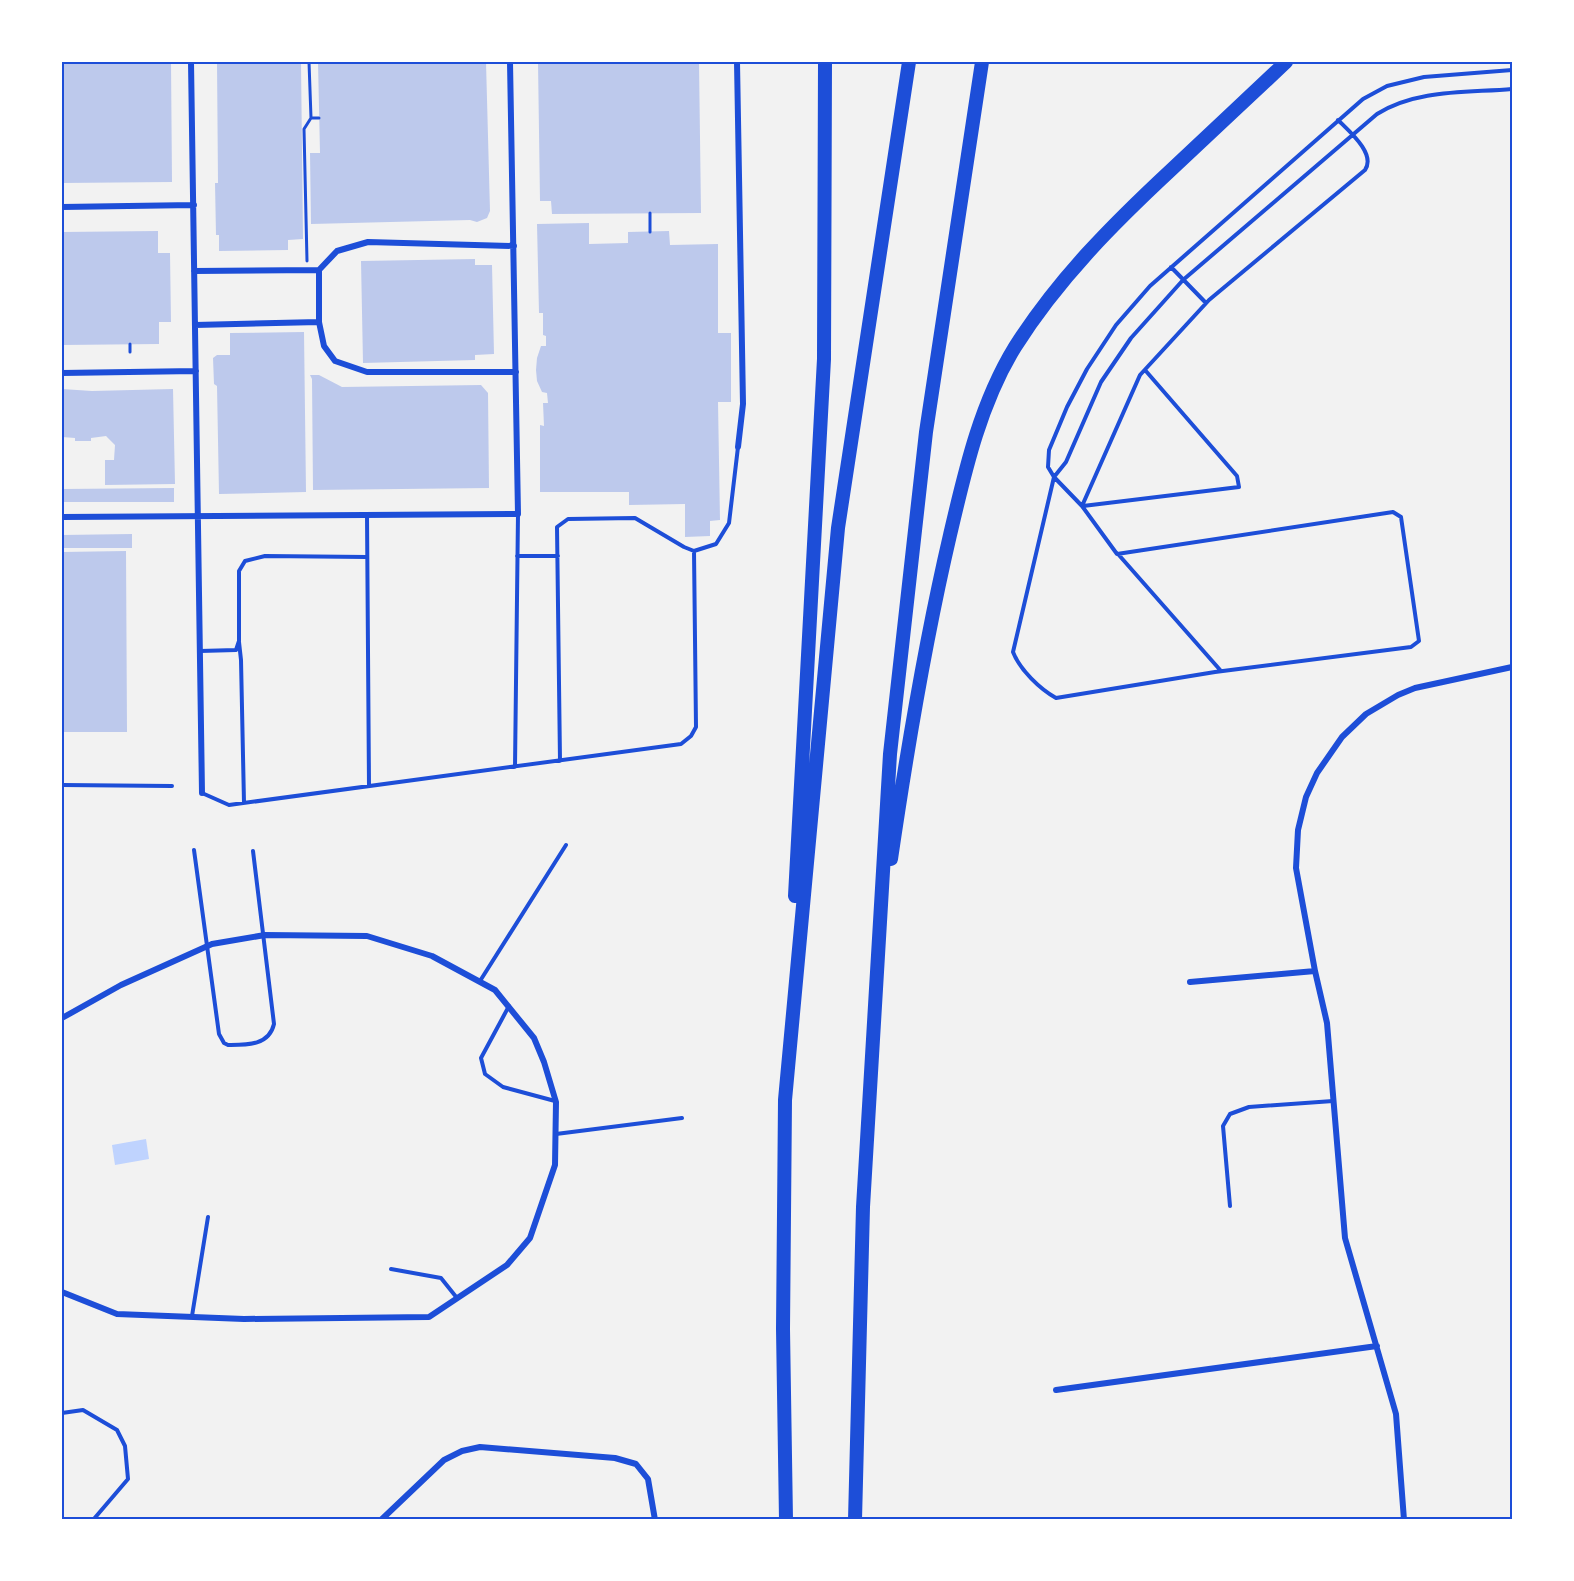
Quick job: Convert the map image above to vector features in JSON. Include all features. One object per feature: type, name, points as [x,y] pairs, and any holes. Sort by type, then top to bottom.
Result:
[{"type":"highway","points":[[786,1520],[783,1329],[785,1100],[824,359],[824,62]]},
{"type":"highway","points":[[785,1100],[838,528],[909,62]]},
{"type":"highway","points":[[855,1520],[863,1207],[890,754],[926,432],[982,62]]},
{"type":"highway","points":[[877,950],[905,765],[931,616],[965,471],[979,427],[1002,371],[1014,348],[1035,318],[1095,243],[1286,62]]},
{"type":"street","points":[[191,62],[202,793]]},
{"type":"street","points":[[62,517],[518,514],[510,62]]},
{"type":"street","points":[[737,62],[743,404],[738,447]]},
{"type":"street","points":[[62,207],[194,205]]},
{"type":"street","points":[[514,246],[368,242],[337,251],[319,270],[319,322],[324,346],[335,361],[367,372],[516,372]]},
{"type":"street","points":[[194,272],[319,270]]},
{"type":"street","points":[[195,325],[319,322]]},
{"type":"street","points":[[62,373],[196,371]]},
{"type":"street","points":[[1404,1520],[1396,1414],[1345,1238],[1327,1023],[1296,868],[1296,849],[1301,814],[1317,773],[1332,749],[1359,720],[1398,695],[1432,683],[1512,667]]},
{"type":"street","points":[[62,1018],[121,985],[207,947],[262,935],[367,936],[432,956],[495,990],[534,1038],[556,1102],[555,1165],[530,1238],[507,1265],[429,1317],[192,1317],[117,1314],[62,1292]]},
{"type":"street","points":[[1190,982],[1315,970]]},
{"type":"street","points":[[1056,1390],[1377,1346]]},
{"type":"street","points":[[381,1520],[444,1460],[462,1451],[480,1447],[615,1458],[636,1464],[648,1479],[655,1520]]},
{"type":"lane","points":[[1221,671],[1117,554],[1082,506],[1054,477],[1048,467],[1049,450],[1067,407],[1082,378],[1116,325],[1150,286],[1363,99],[1388,86],[1424,77],[1512,70]]},
{"type":"lane","points":[[1117,554],[1393,512],[1401,517],[1419,641],[1411,647],[1221,671],[1056,698],[1047,692],[1017,661],[1013,652],[1054,477],[1066,462],[1101,382],[1131,338],[1183,280],[1366,121],[1394,103],[1418,96],[1512,89]]},
{"type":"lane","points":[[1082,506],[1140,375],[1206,303],[1365,170],[1369,164],[1368,157],[1352,134],[1338,120]]},
{"type":"lane","points":[[1171,267],[1206,303]]},
{"type":"lane","points":[[1082,506],[1239,487],[1237,476],[1145,370]]},
{"type":"lane","points":[[560,761],[557,527],[568,519],[635,518],[684,548],[694,551],[716,544],[729,523],[738,447]]},
{"type":"lane","points":[[515,767],[518,514]]},
{"type":"lane","points":[[367,515],[369,786]]},
{"type":"lane","points":[[202,793],[229,806],[681,744],[691,736],[696,727],[694,551]]},
{"type":"lane","points":[[244,803],[239,571],[245,561],[265,556],[366,557]]},
{"type":"lane","points":[[517,556],[558,556]]},
{"type":"lane","points":[[200,651],[236,650],[239,641]]},
{"type":"lane","points":[[62,785],[172,786]]},
{"type":"lane","points":[[480,981],[566,845]]},
{"type":"lane","points":[[194,850],[220,1039],[228,1045],[262,1042],[269,1036],[274,1024],[253,851]]},
{"type":"lane","points":[[509,1006],[481,1058],[485,1074],[503,1087],[556,1102]]},
{"type":"lane","points":[[1230,1206],[1223,1126],[1230,1114],[1249,1107],[1334,1101]]},
{"type":"lane","points":[[555,1134],[682,1119]]},
{"type":"lane","points":[[192,1317],[208,1217]]},
{"type":"lane","points":[[391,1269],[441,1278],[457,1298]]},
{"type":"lane","points":[[62,1413],[83,1410],[117,1430],[125,1446],[128,1479],[93,1520]]},
{"type":"path","points":[[307,270],[304,129],[310,118],[309,62]]},
{"type":"path","points":[[310,118],[319,118]]},
{"type":"path","points":[[650,213],[650,232]]},
{"type":"path","points":[[130,344],[130,352]]},
{"type":"water","points":[[146,1139],[149,1159],[115,1165],[112,1145]]},
{"type":"building","points":[[62,62],[171,62],[172,182],[62,183]]},
{"type":"building","points":[[217,62],[301,62],[303,239],[288,240],[288,250],[219,251],[219,235],[216,235],[215,183],[218,183]]},
{"type":"building","points":[[318,62],[486,62],[490,211],[487,218],[477,222],[470,220],[311,224],[310,153],[320,153]]},
{"type":"building","points":[[538,62],[699,62],[701,213],[552,214],[551,201],[540,201]]},
{"type":"building","points":[[589,223],[589,244],[628,243],[628,232],[669,231],[670,245],[718,244],[718,333],[731,333],[731,402],[718,402],[720,520],[710,521],[710,536],[685,537],[685,504],[629,505],[629,492],[540,492],[540,425],[544,426],[543,403],[548,403],[547,393],[542,392],[537,381],[536,370],[541,346],[546,346],[546,336],[543,335],[543,313],[539,313],[537,224]]},
{"type":"building","points":[[158,231],[158,253],[170,253],[171,322],[159,322],[159,344],[62,345],[62,232]]},
{"type":"building","points":[[475,259],[475,265],[492,265],[494,354],[475,355],[475,360],[363,363],[361,261]]},
{"type":"building","points":[[304,332],[306,492],[219,494],[217,386],[214,384],[213,358],[217,355],[230,355],[230,333]]},
{"type":"building","points":[[310,375],[319,375],[342,387],[481,385],[488,393],[489,488],[313,490],[312,379]]},
{"type":"building","points":[[62,389],[92,391],[173,389],[175,484],[105,485],[105,460],[114,460],[115,445],[106,436],[91,438],[91,441],[75,441],[75,438],[62,437]]},
{"type":"building","points":[[174,488],[174,502],[62,502],[62,489]]},
{"type":"building","points":[[132,534],[132,548],[62,548],[62,535]]},
{"type":"building","points":[[126,551],[127,732],[62,732],[62,552]]}]
